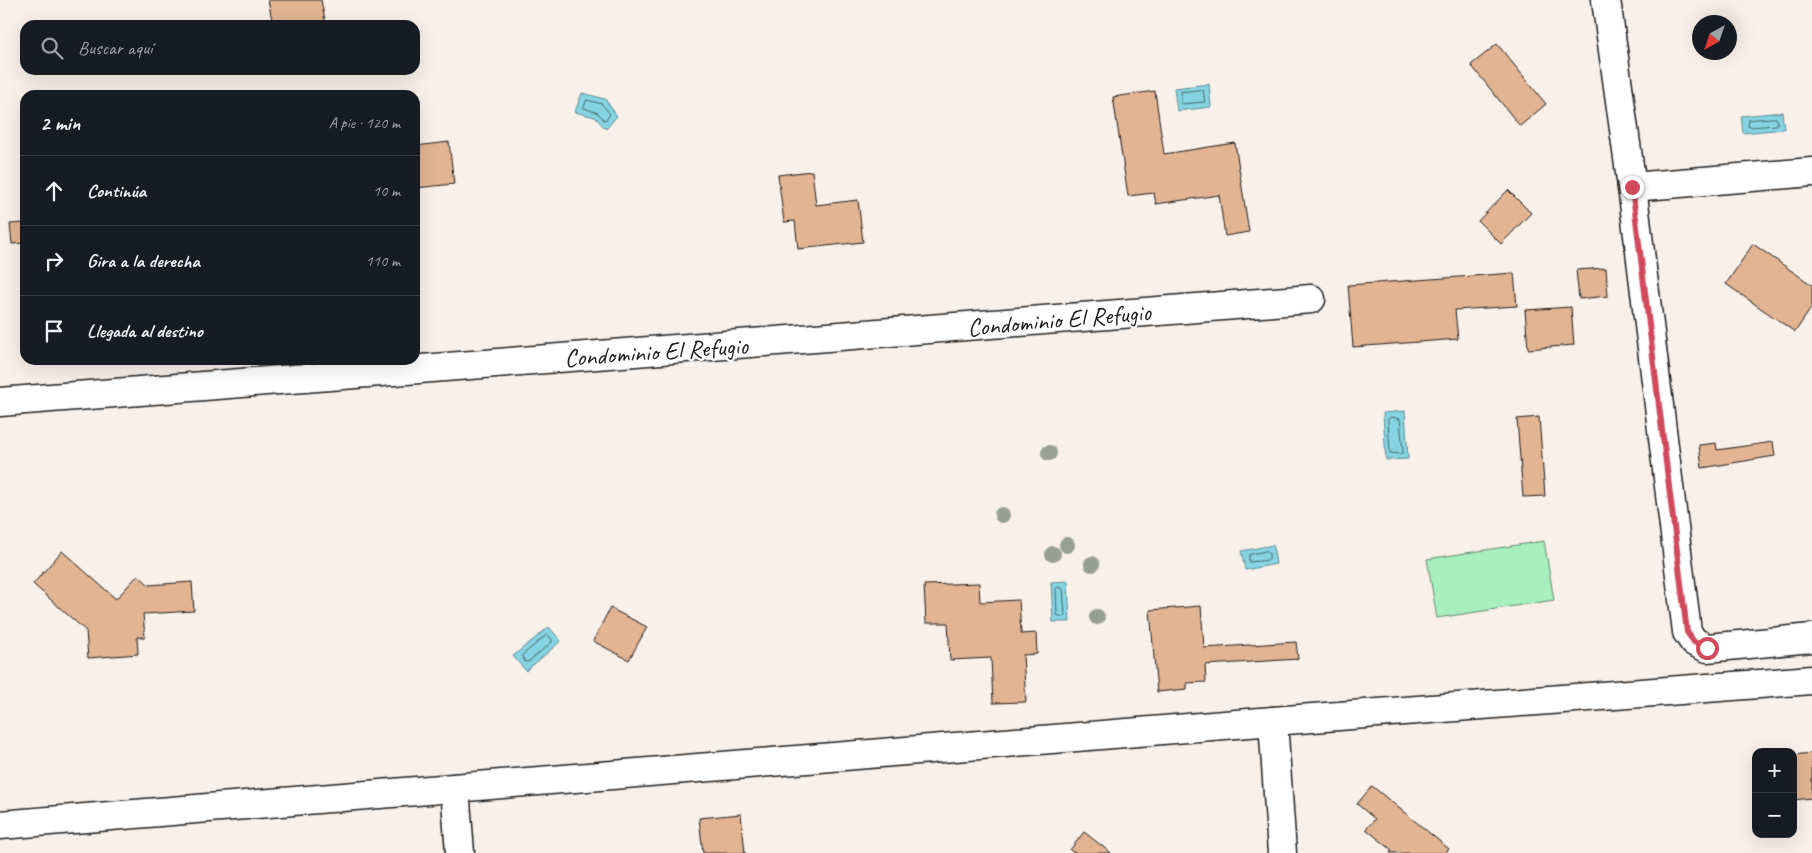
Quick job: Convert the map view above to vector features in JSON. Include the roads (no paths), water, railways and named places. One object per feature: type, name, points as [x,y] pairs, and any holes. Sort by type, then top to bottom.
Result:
[{"type":"street","points":[[1606,0],[1632,187],[1687,632],[1694,642],[1707,648],[1812,638]]},
{"type":"street","points":[[1632,187],[1812,172]]},
{"type":"street","name":"Condominio El Refugio","points":[[0,402],[1311,299]]},
{"type":"street","points":[[0,825],[1273,721],[1812,680]]},
{"type":"street","points":[[1273,721],[1282,853]]},
{"type":"street","points":[[455,788],[460,853]]},
{"type":"water","points":[[1209,84],[1211,107],[1177,111],[1174,88]]},
{"type":"water","points":[[582,93],[605,99],[617,116],[606,129],[595,117],[575,112]]},
{"type":"water","points":[[1782,112],[1784,129],[1743,133],[1741,116]]},
{"type":"water","points":[[1405,411],[1408,459],[1386,460],[1383,413]]},
{"type":"water","points":[[1273,545],[1276,564],[1245,570],[1241,551]]},
{"type":"water","points":[[1068,581],[1070,622],[1053,622],[1051,582]]},
{"type":"water","points":[[549,627],[561,641],[526,671],[513,656]]}]
